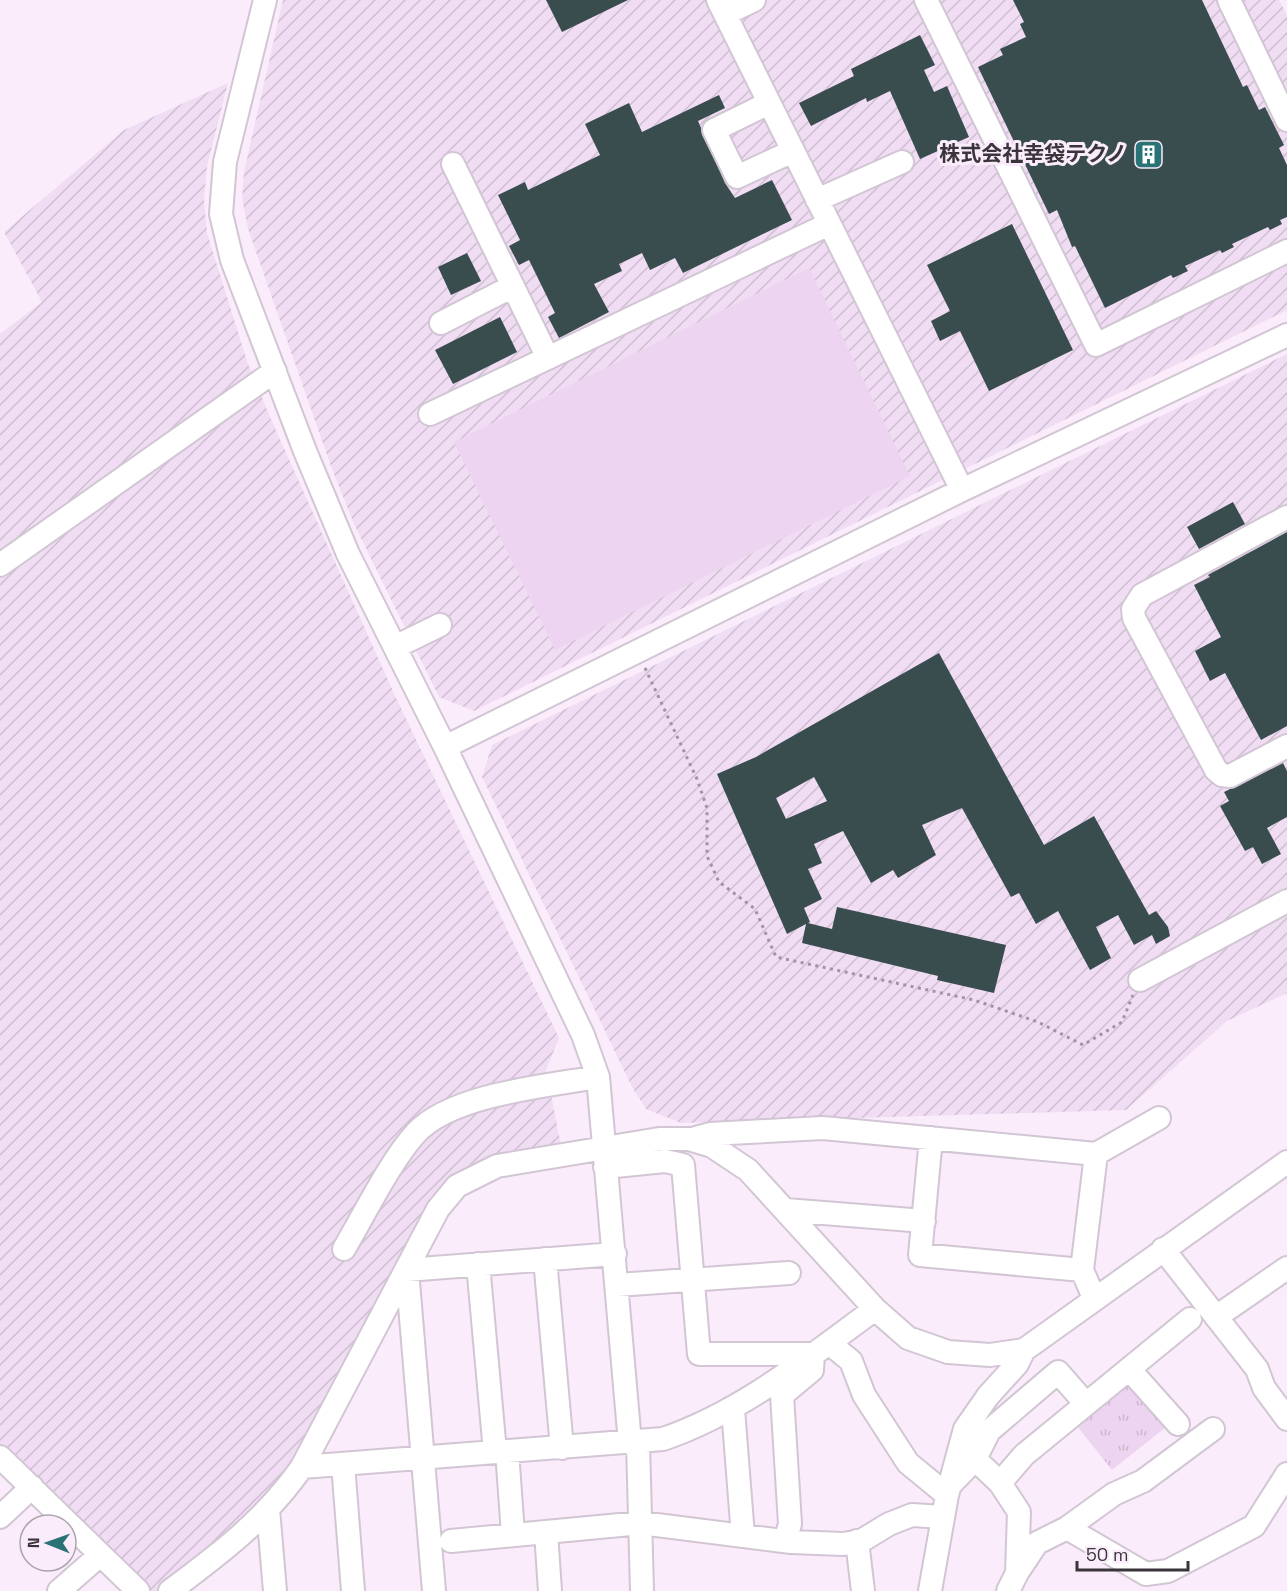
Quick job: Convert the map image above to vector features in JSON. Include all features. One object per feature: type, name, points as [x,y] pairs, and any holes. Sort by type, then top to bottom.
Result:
[{"type":"street","points":[[265,0],[225,162],[221,214],[232,260],[304,451],[337,527],[583,1035],[597,1077],[634,1443],[641,1523],[642,1591]]},
{"type":"street","points":[[754,0],[722,7],[962,490]]},
{"type":"street","points":[[926,0],[1096,345],[1287,251]]},
{"type":"street","points":[[1229,0],[1287,120]]},
{"type":"street","points":[[769,103],[714,130],[732,168],[737,177],[793,151]]},
{"type":"street","points":[[817,201],[902,162]]},
{"type":"street","points":[[453,164],[548,358]]},
{"type":"street","points":[[430,414],[829,224]]},
{"type":"street","points":[[441,323],[513,286]]},
{"type":"street","points":[[445,747],[962,490],[1287,335]]},
{"type":"street","points":[[0,566],[275,371]]},
{"type":"street","points":[[1287,517],[1142,595],[1133,609],[1134,618],[1216,770],[1222,776],[1230,776],[1287,746]]},
{"type":"street","points":[[395,647],[440,625]]},
{"type":"street","points":[[1140,980],[1287,901]]},
{"type":"street","points":[[344,1249],[417,1131],[455,1108],[494,1095],[597,1077]]},
{"type":"street","points":[[604,1157],[659,1139],[690,1139],[710,1134],[823,1128],[1096,1154],[1159,1118]]},
{"type":"street","points":[[932,1138],[920,1255],[1082,1270]]},
{"type":"street","points":[[690,1139],[712,1146],[729,1155],[748,1170],[875,1309],[908,1338],[948,1352],[990,1355],[1024,1350]]},
{"type":"street","points":[[1094,1298],[1082,1270],[1096,1154]]},
{"type":"street","points":[[170,1591],[195,1582],[268,1509],[302,1467],[407,1270],[422,1235],[442,1203],[457,1186],[497,1166],[604,1157],[665,1161],[683,1165],[699,1354],[821,1348],[850,1360],[864,1395],[908,1463],[948,1490]]},
{"type":"street","points":[[930,1591],[948,1490],[965,1429],[988,1396],[1017,1364],[1024,1350],[1162,1249],[1287,1162]]},
{"type":"street","points":[[786,1210],[924,1221]]},
{"type":"street","points":[[1162,1249],[1257,1369],[1264,1388],[1287,1419]]},
{"type":"street","points":[[407,1270],[615,1254]]},
{"type":"street","points":[[545,1259],[562,1448]]},
{"type":"street","points":[[478,1264],[513,1534]]},
{"type":"street","points":[[1216,1317],[1287,1268]]},
{"type":"street","points":[[407,1270],[434,1591]]},
{"type":"street","points":[[617,1285],[789,1273]]},
{"type":"street","points":[[302,1467],[663,1439],[688,1431],[733,1409],[875,1309]]},
{"type":"street","points":[[1000,1483],[1024,1455],[1190,1318]]},
{"type":"street","points":[[785,1541],[790,1524],[782,1395],[812,1370],[821,1348]]},
{"type":"street","points":[[1129,1368],[1178,1424]]},
{"type":"street","points":[[948,1490],[975,1459],[989,1431],[1058,1372],[1086,1404]]},
{"type":"street","points":[[733,1409],[743,1536]]},
{"type":"street","points":[[1013,1582],[1037,1543],[1067,1528],[1114,1494],[1143,1481],[1213,1429]]},
{"type":"street","points":[[0,1457],[138,1591]]},
{"type":"street","points":[[975,1459],[1000,1483],[1019,1512],[1013,1582]]},
{"type":"street","points":[[343,1464],[353,1591]]},
{"type":"street","points":[[1254,1526],[1287,1474]]},
{"type":"street","points":[[0,1517],[32,1488]]},
{"type":"street","points":[[1067,1528],[1148,1582],[1254,1526],[1287,1499]]},
{"type":"street","points":[[268,1509],[275,1591]]},
{"type":"street","points":[[451,1541],[641,1523],[785,1541],[843,1544],[857,1541],[912,1515],[943,1517]]},
{"type":"street","points":[[546,1532],[550,1591]]},
{"type":"street","points":[[857,1541],[862,1591]]},
{"type":"street","points":[[59,1591],[100,1555]]},
{"type":"path","points":[[638,652],[697,779],[707,808],[707,856],[719,882],[755,909],[776,957],[974,1000],[1038,1022],[1083,1045],[1122,1022],[1140,980]]},
{"type":"shaded area","points":[[283,0],[1279,0],[1287,15],[1287,310],[474,711],[439,697],[354,524],[332,469],[248,229],[242,198],[244,172]]},
{"type":"shaded area","points":[[228,83],[207,166],[204,200],[207,233],[248,364],[396,698],[559,1038],[546,1070],[561,1145],[455,1176],[436,1193],[297,1456],[262,1502],[222,1542],[158,1591],[145,1591],[78,1524],[78,1513],[67,1513],[0,1446],[0,334],[42,302],[4,232],[124,130]]},
{"type":"shaded area","points":[[1287,354],[1287,993],[1227,1021],[1126,1110],[681,1123],[646,1109],[632,1087],[482,777],[492,745]]},
{"type":"green space","points":[[809,268],[910,476],[555,650],[454,442]]},
{"type":"green space","points":[[1127,1378],[1166,1427],[1112,1470],[1073,1421]]},
{"type":"building","points":[[546,0],[628,0],[562,32]]},
{"type":"building","name":"株式会社幸袋テクノ","points":[[1013,0],[1202,0],[1243,87],[1247,85],[1259,110],[1265,107],[1284,145],[1279,148],[1287,165],[1287,217],[1280,220],[1282,224],[1270,230],[1268,227],[1232,244],[1234,247],[1222,253],[1220,250],[1185,266],[1188,271],[1173,278],[1171,275],[1105,308],[1075,246],[1072,247],[1057,210],[1049,214],[978,67],[1003,55],[1000,49],[1026,37],[1020,24],[1024,22]]},
{"type":"building","points":[[920,35],[935,65],[924,70],[934,92],[947,86],[969,137],[920,159],[890,91],[867,102],[866,98],[811,126],[799,103],[854,76],[851,69]]},
{"type":"building","points":[[719,95],[725,108],[698,121],[725,183],[735,198],[772,180],[792,220],[683,273],[675,258],[650,270],[642,253],[619,264],[622,271],[594,284],[609,312],[559,338],[548,317],[555,313],[529,260],[519,265],[509,246],[520,240],[498,195],[525,182],[528,190],[600,155],[585,124],[629,103],[642,132]]},
{"type":"building","name":"株式会社幸袋テクノ","points":[[1012,224],[1073,350],[989,391],[960,331],[940,341],[931,321],[950,311],[927,265]]},
{"type":"building","points":[[467,253],[481,281],[451,295],[438,267]]},
{"type":"building","points":[[500,317],[517,352],[453,384],[435,350]]},
{"type":"building","points":[[1233,502],[1245,524],[1199,549],[1187,527]]},
{"type":"building","points":[[1287,532],[1287,726],[1261,740],[1225,673],[1210,681],[1195,651],[1221,637],[1194,585]]},
{"type":"building","points":[[939,653],[1044,845],[1094,816],[1149,915],[1156,911],[1168,927],[1170,936],[1156,944],[1152,935],[1134,945],[1118,915],[1096,927],[1111,958],[1090,970],[1058,911],[1036,924],[1019,893],[1011,897],[962,808],[922,825],[936,855],[898,878],[893,870],[871,883],[843,831],[814,844],[822,863],[808,869],[822,899],[804,908],[810,922],[808,923],[832,929],[837,907],[1006,945],[994,993],[937,980],[938,976],[802,943],[806,924],[787,934],[717,774],[756,757]],"holes":[[[814,777],[827,801],[786,819],[776,798]]]},
{"type":"building","points":[[1283,763],[1287,771],[1287,817],[1267,828],[1281,854],[1262,864],[1253,847],[1245,851],[1220,806],[1229,801],[1224,792]]},
{"type":"place","name":"株式会社幸袋テクノ","points":[[1148,154]]}]
